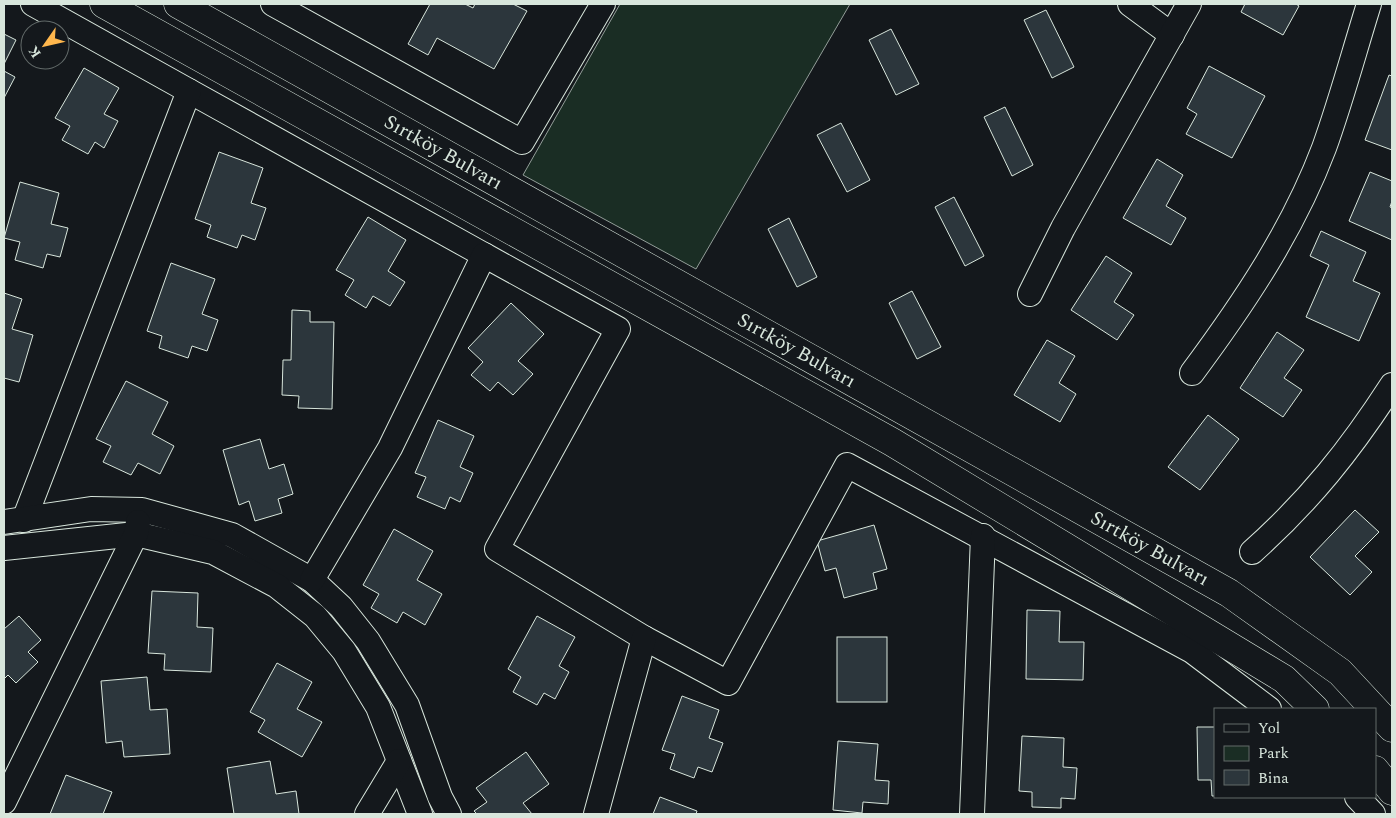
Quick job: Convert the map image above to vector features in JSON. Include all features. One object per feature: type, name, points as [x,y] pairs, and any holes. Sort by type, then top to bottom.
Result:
[{"type":"main road","name":"Sırtköy Bulvarı","points":[[104,4],[892,442],[1284,679],[1315,708]]},
{"type":"main road","name":"Sırtköy Bulvarı","points":[[178,4],[1218,588],[1340,672],[1373,708]]},
{"type":"main road","points":[[756,366],[772,337]]},
{"type":"main road","points":[[1195,625],[1218,588]]},
{"type":"main road","name":"Sırtköy Bulvarı","points":[[1376,711],[1392,728]]},
{"type":"main road","points":[[1376,771],[1392,791]]},
{"type":"street","points":[[33,4],[618,329],[497,549],[644,638],[728,683],[848,465],[984,536],[1192,651],[1268,708]]},
{"type":"street","points":[[273,4],[522,142],[597,6]]},
{"type":"street","points":[[1130,4],[1172,34]]},
{"type":"street","points":[[1030,294],[1064,228],[1189,4]]},
{"type":"street","points":[[1192,373],[1262,275],[1308,186],[1330,130],[1369,4]]},
{"type":"street","points":[[14,521],[189,91]]},
{"type":"street","points":[[312,580],[390,448],[484,255]]},
{"type":"street","points":[[1252,552],[1288,520],[1328,476],[1392,384]]},
{"type":"street","points":[[14,521],[91,509],[142,510],[232,535],[312,580],[341,607],[368,641],[407,705],[440,797],[449,814]]},
{"type":"street","points":[[4,802],[136,534],[142,510]]},
{"type":"street","points":[[4,548],[136,534],[213,552],[277,586],[315,616],[344,651],[378,707],[420,814]]},
{"type":"street","points":[[972,814],[984,536]]},
{"type":"street","points":[[596,814],[644,638]]},
{"type":"street","points":[[367,814],[399,761]]},
{"type":"street","points":[[1359,798],[1373,814]]},
{"type":"green space","points":[[620,4],[850,4],[696,269],[523,175]]},
{"type":"building","points":[[430,4],[465,4],[473,8],[475,4],[513,4],[527,11],[494,69],[437,38],[428,55],[408,44]]},
{"type":"building","points":[[1245,4],[1296,4],[1299,6],[1283,35],[1241,12]]},
{"type":"building","points":[[1046,10],[1074,67],[1052,78],[1024,20]]},
{"type":"building","points":[[891,29],[919,84],[896,95],[869,40]]},
{"type":"building","points":[[4,34],[16,40],[4,64]]},
{"type":"building","points":[[1209,66],[1265,96],[1232,158],[1186,134],[1197,114],[1187,108]]},
{"type":"building","points":[[84,68],[119,88],[104,114],[118,121],[104,148],[95,142],[88,154],[62,140],[70,126],[55,118]]},
{"type":"building","points":[[4,71],[15,77],[4,98]]},
{"type":"building","points":[[1389,75],[1392,76],[1392,150],[1365,140]]},
{"type":"building","points":[[1005,107],[1033,165],[1012,176],[984,117]]},
{"type":"building","points":[[841,123],[870,180],[847,192],[817,135]]},
{"type":"building","points":[[219,152],[263,168],[251,203],[266,208],[255,240],[242,235],[237,248],[207,237],[211,225],[195,219]]},
{"type":"building","points":[[1157,159],[1183,175],[1166,206],[1186,218],[1171,245],[1123,218]]},
{"type":"building","points":[[1370,172],[1392,181],[1392,201],[1390,207],[1392,208],[1392,240],[1349,221]]},
{"type":"building","points":[[20,182],[59,193],[51,224],[68,228],[60,257],[47,254],[43,268],[15,260],[20,242],[4,238]]},
{"type":"building","points":[[954,197],[984,256],[965,266],[935,207]]},
{"type":"building","points":[[368,217],[406,240],[388,271],[405,282],[390,306],[373,296],[366,308],[345,295],[354,280],[336,270]]},
{"type":"building","points":[[789,218],[817,277],[797,287],[768,229]]},
{"type":"building","points":[[1321,231],[1366,252],[1353,281],[1380,293],[1359,341],[1306,317],[1329,265],[1310,256]]},
{"type":"building","points":[[1106,256],[1132,273],[1114,302],[1134,315],[1117,340],[1071,310]]},
{"type":"building","points":[[171,263],[215,279],[202,314],[218,320],[207,351],[192,346],[188,358],[159,348],[162,336],[147,331]]},
{"type":"building","points":[[912,291],[941,347],[917,359],[889,303]]},
{"type":"building","points":[[4,293],[22,299],[12,329],[33,335],[19,382],[4,378]]},
{"type":"building","points":[[511,303],[544,334],[518,361],[533,374],[513,395],[498,382],[490,391],[471,375],[483,362],[468,348]]},
{"type":"building","points":[[292,310],[310,311],[310,322],[334,322],[332,409],[298,408],[299,396],[282,395],[283,360],[291,360]]},
{"type":"building","points":[[1277,332],[1304,350],[1284,378],[1302,390],[1283,417],[1240,388]]},
{"type":"building","points":[[1047,340],[1075,356],[1059,383],[1076,394],[1060,422],[1014,395]]},
{"type":"building","points":[[126,381],[168,402],[152,434],[174,446],[160,474],[138,463],[131,475],[103,462],[111,446],[96,439]]},
{"type":"building","points":[[1208,415],[1239,439],[1200,490],[1168,467]]},
{"type":"building","points":[[438,420],[474,436],[460,467],[473,473],[460,502],[450,497],[445,509],[417,497],[426,477],[415,473]]},
{"type":"building","points":[[260,439],[269,469],[284,464],[293,494],[278,499],[282,513],[255,521],[249,501],[239,505],[223,450]]},
{"type":"building","points":[[1355,510],[1379,532],[1355,556],[1372,572],[1350,595],[1310,557]]},
{"type":"building","points":[[874,525],[887,569],[873,573],[877,589],[844,598],[836,568],[825,571],[817,541]]},
{"type":"building","points":[[394,529],[433,551],[417,580],[442,594],[425,625],[403,612],[397,623],[371,608],[379,594],[363,585]]},
{"type":"building","points":[[152,591],[198,593],[197,627],[213,628],[211,672],[164,670],[165,654],[148,653]]},
{"type":"building","points":[[1027,610],[1060,611],[1059,642],[1084,642],[1083,680],[1026,679]]},
{"type":"building","points":[[19,616],[41,640],[28,652],[38,662],[16,683],[8,675],[4,679],[4,629]]},
{"type":"building","points":[[537,616],[575,637],[559,666],[569,672],[555,699],[544,693],[537,705],[513,692],[521,677],[508,669]]},
{"type":"building","points":[[837,637],[887,637],[887,702],[837,702]]},
{"type":"building","points":[[277,663],[312,682],[297,709],[322,722],[302,757],[258,732],[265,720],[250,712]]},
{"type":"building","points":[[147,677],[150,710],[167,709],[170,754],[124,757],[122,741],[106,743],[101,681]]},
{"type":"building","points":[[682,696],[719,710],[709,738],[723,743],[712,772],[698,767],[694,778],[670,769],[675,754],[662,750]]},
{"type":"building","points":[[1197,727],[1214,727],[1214,796],[1212,796],[1211,780],[1198,780]]},
{"type":"building","points":[[1022,736],[1064,738],[1063,767],[1077,768],[1075,799],[1061,798],[1061,808],[1032,807],[1032,792],[1019,791]]},
{"type":"building","points":[[838,741],[878,744],[875,780],[889,781],[888,804],[863,802],[862,813],[833,810]]},
{"type":"building","points":[[526,752],[549,784],[523,803],[532,814],[477,814],[474,811],[487,802],[476,788]]},
{"type":"building","points":[[270,761],[276,794],[296,791],[299,814],[234,814],[227,768]]},
{"type":"building","points":[[66,775],[112,792],[103,814],[50,814]]},
{"type":"building","points":[[660,797],[697,811],[696,814],[653,814]]}]
